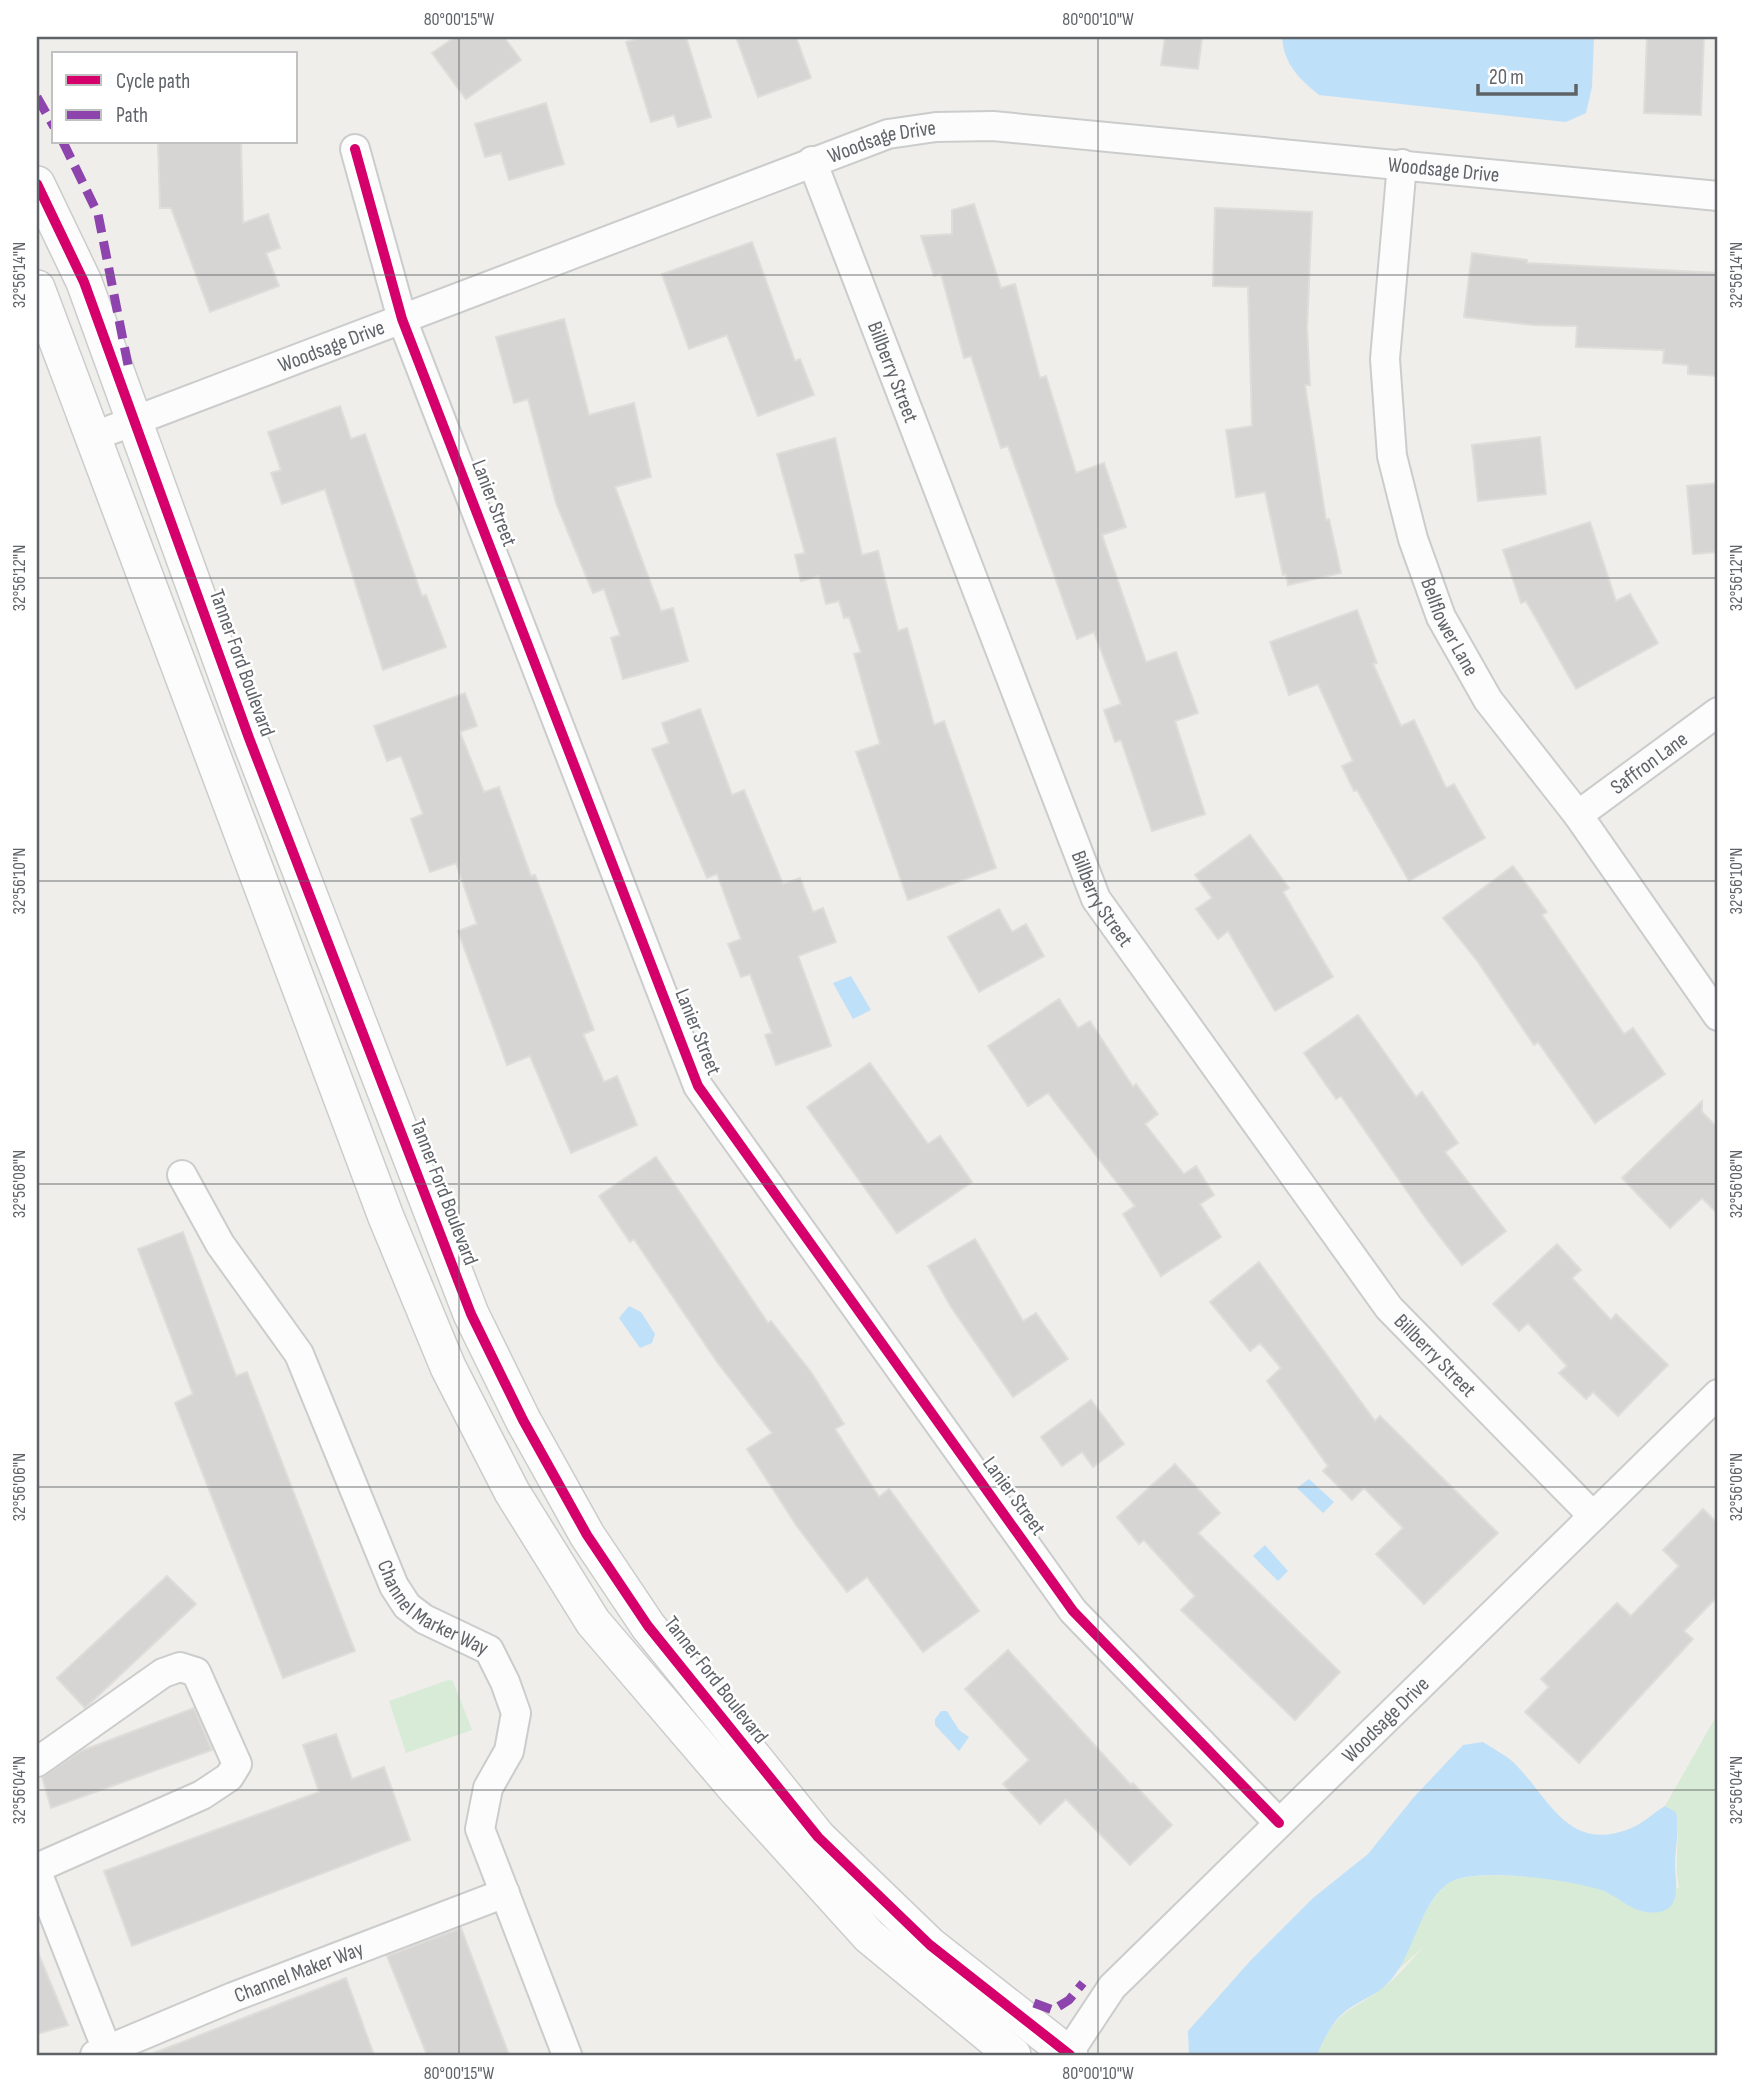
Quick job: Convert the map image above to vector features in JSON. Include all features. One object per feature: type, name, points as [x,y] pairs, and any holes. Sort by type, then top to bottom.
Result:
[{"type":"street","name":"Woodsage Drive","points":[[92,437],[812,160],[888,134],[936,127],[993,126],[1718,196]]},
{"type":"street","name":"Lanier Street","points":[[355,149],[402,318],[698,1086],[1073,1611],[1279,1822]]},
{"type":"street","name":"Billberry Street","points":[[812,160],[1096,899],[1389,1308],[1593,1516]]},
{"type":"street","name":"Bellflower Lane","points":[[1402,164],[1385,359],[1392,457],[1413,539],[1441,617],[1488,700],[1578,815],[1718,1016]]},
{"type":"street","name":"Tanner Ford Boulevard","points":[[37,184],[84,282],[249,738],[471,1314],[523,1420],[587,1535],[648,1626],[818,1837],[930,1945],[1068,2055]]},
{"type":"street","points":[[37,288],[386,1217],[448,1367],[512,1492],[593,1622],[736,1789],[869,1936],[1013,2055]]},
{"type":"street","name":"Saffron Lane","points":[[1578,815],[1718,712]]},
{"type":"street","name":"Channel Marker Way","points":[[182,1175],[220,1244],[299,1354],[394,1586],[407,1606],[424,1619],[489,1650],[505,1682],[516,1713],[509,1751],[488,1788],[480,1829],[567,2055]]},
{"type":"street","name":"Woodsage Drive","points":[[1068,2055],[1112,1987],[1718,1394]]},
{"type":"street","points":[[37,1762],[163,1673],[180,1667],[196,1672],[237,1764],[229,1777],[202,1795],[37,1870],[101,2053]]},
{"type":"street","name":"Channel Maker Way","points":[[101,2053],[233,1997],[505,1893]]},
{"type":"green space","points":[[448,1680],[453,1681],[472,1730],[406,1753],[389,1701]]},
{"type":"green space","points":[[1718,1713],[1718,2055],[1317,2055],[1338,2020],[1390,1982],[1424,1946],[1398,1970],[1432,1902],[1446,1885],[1458,1879],[1498,1875],[1568,1881],[1606,1891],[1643,1912],[1679,1887],[1676,1812],[1665,1806]]},
{"type":"water","points":[[1282,37],[1594,37],[1592,87],[1586,113],[1566,122],[1319,95],[1293,70],[1283,47]]},
{"type":"water","points":[[851,976],[871,1010],[853,1019],[833,983]]},
{"type":"water","points":[[629,1306],[641,1312],[655,1334],[652,1343],[640,1348],[619,1318]]},
{"type":"water","points":[[1309,1479],[1334,1502],[1323,1513],[1297,1488]]},
{"type":"water","points":[[1265,1545],[1288,1571],[1278,1581],[1253,1556]]},
{"type":"water","points":[[941,1711],[947,1711],[959,1730],[969,1737],[959,1751],[935,1725],[935,1719]]},
{"type":"water","points":[[1483,1742],[1514,1763],[1561,1818],[1590,1834],[1608,1834],[1629,1829],[1665,1806],[1676,1812],[1676,1890],[1672,1905],[1658,1912],[1640,1911],[1598,1889],[1520,1876],[1476,1876],[1458,1879],[1446,1885],[1436,1895],[1395,1974],[1382,1989],[1339,2017],[1326,2035],[1317,2055],[1189,2055],[1188,2031],[1251,1960],[1313,1898],[1368,1854],[1414,1797],[1463,1745]]},
{"type":"building","points":[[455,37],[504,37],[521,60],[466,99],[432,53]]},
{"type":"building","points":[[644,37],[686,37],[711,117],[678,127],[674,115],[651,122],[626,42]]},
{"type":"building","points":[[736,37],[796,37],[811,78],[758,97]]},
{"type":"building","points":[[1165,37],[1202,37],[1198,69],[1161,65]]},
{"type":"building","points":[[1647,37],[1704,37],[1701,115],[1644,113]]},
{"type":"building","points":[[546,103],[564,164],[509,180],[501,153],[485,157],[475,124]]},
{"type":"building","points":[[158,144],[241,144],[243,223],[268,214],[280,248],[266,253],[279,286],[210,312],[171,208],[160,208]]},
{"type":"building","points":[[974,204],[1001,288],[1015,284],[1040,378],[1046,376],[1076,473],[1104,463],[1126,527],[1102,535],[1146,662],[1176,652],[1198,713],[1175,721],[1205,814],[1152,831],[1121,740],[1115,742],[1104,710],[1121,704],[1094,632],[1077,639],[1008,446],[1001,448],[971,356],[964,358],[941,274],[934,276],[921,236],[952,234],[952,210]]},
{"type":"building","points":[[1215,208],[1312,212],[1307,328],[1310,385],[1305,385],[1326,520],[1329,519],[1341,573],[1288,585],[1286,574],[1283,575],[1265,492],[1236,497],[1226,430],[1252,426],[1248,287],[1213,286]]},
{"type":"building","points":[[752,242],[795,361],[800,359],[814,395],[758,416],[727,335],[689,349],[662,274]]},
{"type":"building","points":[[1472,253],[1527,260],[1527,263],[1718,273],[1718,376],[1688,374],[1688,365],[1663,363],[1664,350],[1576,347],[1577,326],[1533,325],[1464,317]]},
{"type":"building","points":[[564,319],[589,415],[634,403],[651,477],[615,487],[661,611],[673,608],[688,661],[623,679],[611,638],[620,635],[604,589],[593,593],[556,503],[528,399],[514,403],[496,337]]},
{"type":"building","points":[[340,406],[351,439],[365,434],[422,596],[426,595],[446,647],[383,670],[325,489],[282,504],[271,473],[281,470],[268,432]]},
{"type":"building","points":[[1540,437],[1546,494],[1478,501],[1472,445]]},
{"type":"building","points":[[835,438],[862,555],[878,551],[898,631],[907,628],[934,725],[944,721],[996,868],[908,900],[856,752],[880,744],[854,654],[861,652],[849,617],[844,618],[839,601],[826,604],[819,576],[801,581],[795,555],[805,553],[777,454]]},
{"type":"building","points":[[1718,483],[1718,552],[1693,554],[1687,486]]},
{"type":"building","points":[[1590,522],[1616,601],[1630,594],[1658,643],[1576,689],[1526,601],[1521,603],[1503,550]]},
{"type":"building","points":[[1357,610],[1377,663],[1373,664],[1401,726],[1414,720],[1446,788],[1454,784],[1485,838],[1409,881],[1357,790],[1354,791],[1342,766],[1353,761],[1318,684],[1289,695],[1270,642]]},
{"type":"building","points":[[465,693],[477,726],[460,732],[484,792],[499,787],[531,876],[535,875],[594,1030],[583,1034],[604,1082],[617,1076],[637,1125],[571,1153],[530,1056],[507,1065],[458,931],[477,924],[456,863],[430,872],[411,819],[423,814],[401,756],[387,761],[374,726]]},
{"type":"building","points":[[700,709],[732,795],[744,790],[783,884],[800,878],[813,912],[823,908],[836,942],[798,956],[831,1046],[776,1065],[765,1035],[772,1033],[750,974],[741,977],[728,944],[741,939],[717,874],[707,878],[652,749],[669,743],[662,723]]},
{"type":"building","points":[[1250,835],[1289,888],[1283,892],[1333,977],[1275,1011],[1228,931],[1218,939],[1196,909],[1212,898],[1195,875]]},
{"type":"building","points":[[1513,866],[1547,912],[1542,915],[1624,1034],[1633,1028],[1665,1074],[1595,1123],[1538,1042],[1534,1045],[1478,962],[1443,918]]},
{"type":"building","points":[[999,909],[1012,932],[1026,924],[1044,956],[979,992],[948,937]]},
{"type":"building","points":[[1059,999],[1078,1028],[1090,1021],[1133,1087],[1136,1084],[1158,1114],[1145,1124],[1184,1174],[1196,1166],[1214,1195],[1200,1204],[1221,1237],[1161,1276],[1123,1214],[1135,1206],[1048,1093],[1028,1106],[988,1046]]},
{"type":"building","points":[[1358,1015],[1416,1097],[1422,1092],[1458,1143],[1445,1152],[1506,1231],[1462,1265],[1427,1220],[1341,1096],[1336,1099],[1304,1053]]},
{"type":"building","points":[[870,1063],[928,1144],[940,1136],[972,1182],[897,1233],[807,1107]]},
{"type":"building","points":[[1702,1101],[1702,1112],[1718,1128],[1718,1214],[1702,1198],[1670,1228],[1622,1178]]},
{"type":"building","points":[[656,1157],[768,1323],[771,1321],[811,1372],[844,1424],[835,1429],[879,1497],[889,1489],[979,1611],[923,1652],[867,1577],[847,1592],[796,1525],[747,1449],[772,1433],[717,1362],[634,1239],[630,1242],[599,1196]]},
{"type":"building","points":[[183,1232],[236,1376],[247,1372],[355,1651],[283,1678],[175,1403],[193,1394],[138,1249]]},
{"type":"building","points":[[975,1239],[1023,1321],[1036,1313],[1068,1359],[1013,1397],[951,1307],[928,1266]]},
{"type":"building","points":[[1557,1244],[1581,1270],[1572,1278],[1611,1320],[1616,1314],[1668,1365],[1618,1416],[1593,1392],[1586,1399],[1559,1373],[1567,1366],[1528,1323],[1519,1331],[1493,1304]]},
{"type":"building","points":[[1259,1262],[1375,1421],[1380,1416],[1498,1533],[1424,1604],[1376,1554],[1403,1528],[1364,1488],[1352,1500],[1323,1471],[1328,1466],[1267,1381],[1281,1368],[1260,1343],[1250,1351],[1210,1302]]},
{"type":"building","points":[[1091,1400],[1124,1444],[1093,1467],[1082,1452],[1062,1466],[1041,1437]]},
{"type":"building","points":[[1175,1464],[1220,1513],[1198,1533],[1340,1672],[1295,1720],[1181,1610],[1195,1596],[1144,1540],[1139,1544],[1117,1517]]},
{"type":"building","points":[[1703,1509],[1718,1524],[1718,1596],[1684,1631],[1693,1639],[1579,1763],[1525,1712],[1549,1687],[1541,1679],[1617,1603],[1631,1616],[1679,1566],[1663,1550]]},
{"type":"building","points":[[167,1576],[196,1604],[85,1708],[57,1678]]},
{"type":"building","points":[[1008,1650],[1131,1785],[1133,1783],[1172,1825],[1130,1865],[1066,1799],[1040,1824],[1003,1784],[1029,1760],[965,1689]]},
{"type":"building","points":[[194,1708],[212,1750],[51,1808],[42,1777],[81,1751]]},
{"type":"building","points":[[336,1734],[352,1779],[384,1767],[410,1840],[132,1946],[104,1871],[319,1792],[303,1745]]},
{"type":"building","points":[[461,1928],[509,2055],[427,2055],[387,1956]]},
{"type":"building","points":[[37,1950],[68,2025],[37,2034]]},
{"type":"building","points":[[346,1978],[374,2055],[154,2055],[154,2053]]},
{"type":"marked path","points":[[37,97],[52,123]]},
{"type":"marked path","points":[[64,144],[98,214],[128,365]]},
{"type":"marked path","points":[[1034,2003],[1053,2010],[1069,2000],[1083,1983]]},
{"type":"cycle path","points":[[355,149],[402,319],[698,1086],[1073,1611],[1279,1823]]},
{"type":"cycle path","points":[[37,184],[84,282],[249,738],[471,1314],[523,1420],[587,1535],[648,1626],[818,1837],[930,1945],[1070,2055]]}]
